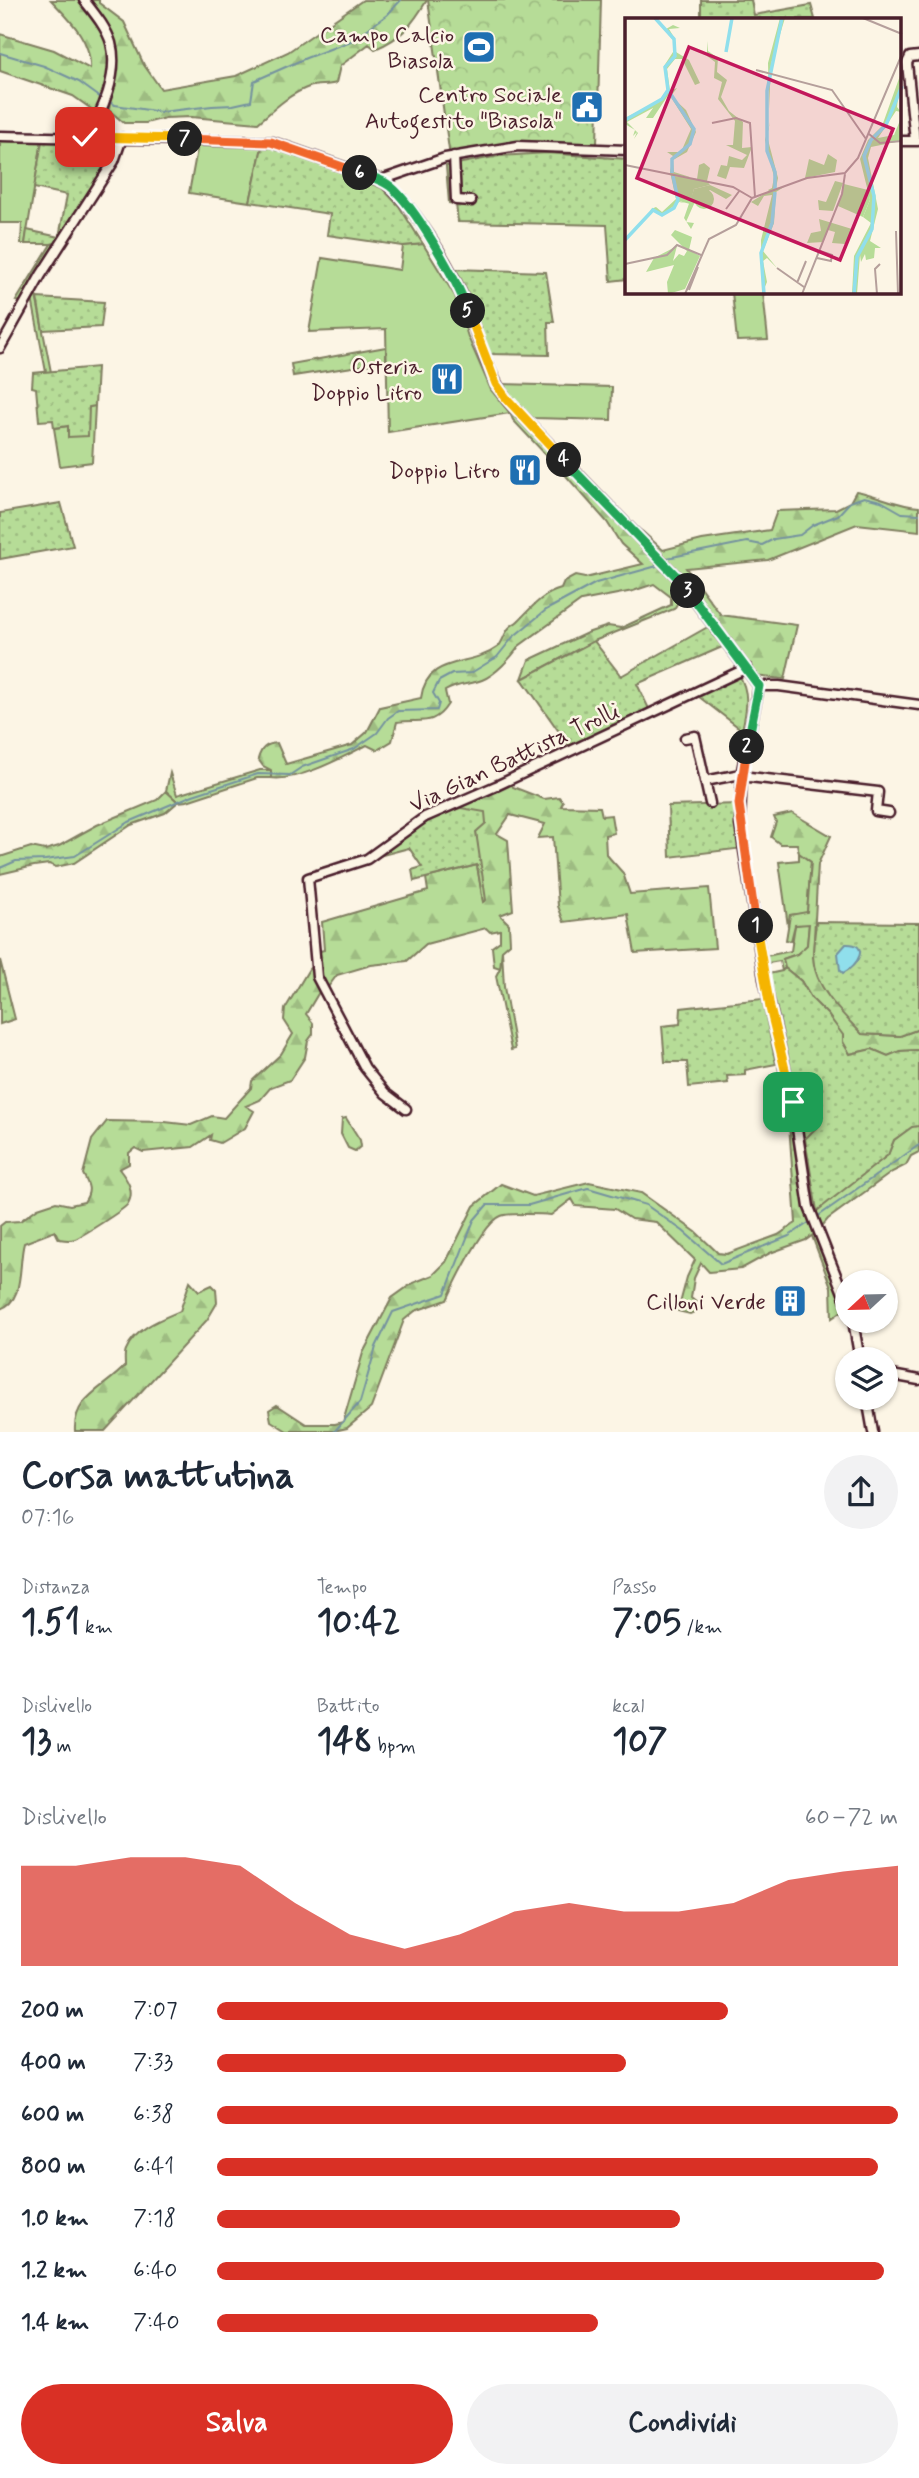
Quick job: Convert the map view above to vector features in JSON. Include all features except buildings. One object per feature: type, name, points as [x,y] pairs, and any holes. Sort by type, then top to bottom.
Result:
[{"type":"street","points":[[84,0],[101,23],[113,53],[110,79],[100,115],[85,137]]},
{"type":"street","points":[[917,141],[907,63],[910,57],[919,56]]},
{"type":"street","points":[[100,115],[103,138]]},
{"type":"street","points":[[0,136],[271,142],[381,180],[398,193],[446,264],[465,303],[496,384],[506,398],[678,578],[747,668],[759,686],[741,775],[740,824],[770,1008],[793,1102],[809,1207],[835,1273]]},
{"type":"street","points":[[0,348],[40,275],[114,161],[122,138]]},
{"type":"street","points":[[381,180],[454,156],[518,146],[625,150]]},
{"type":"street","points":[[454,156],[456,200],[471,201]]},
{"type":"street","name":"Via Gian Battista Trolli","points":[[406,1109],[385,1093],[365,1068],[317,977],[308,878],[367,859],[425,817],[747,668]]},
{"type":"street","points":[[759,686],[779,686],[919,705]]},
{"type":"street","points":[[685,738],[695,736],[710,803]]},
{"type":"street","points":[[705,782],[741,775],[878,792],[876,811],[889,813]]},
{"type":"street","points":[[898,1376],[919,1380]]},
{"type":"street","points":[[869,1410],[873,1432]]},
{"type":"green space","points":[[51,0],[84,0],[106,32],[112,63],[100,115],[73,96],[0,71],[0,34],[54,50],[90,69],[90,58],[83,39]]},
{"type":"green space","points":[[91,0],[99,0],[99,3],[124,22],[144,65],[161,89],[236,76],[288,52],[363,0],[427,0],[411,24],[399,35],[375,49],[369,44],[340,66],[336,83],[302,90],[258,123],[191,117],[124,123],[109,110],[118,49],[110,30]]},
{"type":"green space","points":[[428,0],[601,0],[597,144],[521,142],[450,157]]},
{"type":"green space","points":[[701,0],[751,0],[754,15],[811,5],[815,18],[701,18]]},
{"type":"green space","points":[[0,141],[42,141],[25,244],[21,244],[22,223],[0,223]]},
{"type":"green space","points":[[42,141],[117,143],[113,157],[59,242],[25,244],[27,230],[59,237],[67,195],[34,188]]},
{"type":"green space","points":[[198,144],[262,147],[250,202],[189,193]]},
{"type":"green space","points":[[262,147],[277,147],[382,188],[399,206],[423,244],[403,246],[327,235],[330,214],[250,202]]},
{"type":"green space","points":[[547,153],[625,159],[625,279],[611,281],[607,225],[458,222],[456,204],[449,203],[446,166],[499,156]]},
{"type":"green space","points":[[59,242],[34,285],[51,372],[46,372],[31,293],[24,302],[16,301],[51,244]]},
{"type":"green space","points":[[423,244],[455,296],[468,337],[491,390],[510,413],[388,432],[386,329],[309,332],[322,258],[400,270],[403,246]]},
{"type":"green space","points":[[453,269],[546,272],[554,322],[548,322],[549,355],[488,354],[474,313]]},
{"type":"green space","points":[[732,294],[763,294],[768,340],[737,341]]},
{"type":"green space","points":[[37,298],[104,302],[101,327],[43,330]]},
{"type":"green space","points":[[386,347],[386,362],[293,376],[291,364]]},
{"type":"green space","points":[[97,367],[95,406],[89,407],[88,436],[68,437],[68,426],[54,428],[53,420],[39,421],[36,388],[32,387],[33,373]]},
{"type":"green space","points":[[502,384],[612,387],[611,420],[533,418],[516,403]]},
{"type":"green space","points":[[95,406],[92,462],[60,466],[54,428],[68,426],[68,436],[89,407]]},
{"type":"green space","points":[[517,410],[618,515],[663,550],[702,540],[770,530],[777,511],[836,509],[850,502],[856,491],[919,507],[919,531],[857,524],[768,560],[686,568],[721,615],[797,625],[785,679],[752,676],[691,595],[680,599],[674,609],[594,641],[522,679],[529,660],[587,633],[608,626],[621,628],[671,605],[671,597],[654,584],[581,601],[519,646],[492,674],[482,680],[445,691],[448,704],[437,716],[426,720],[397,722],[392,741],[377,750],[367,745],[307,772],[271,778],[271,770],[263,766],[258,759],[262,749],[267,746],[277,743],[286,764],[352,745],[367,732],[380,707],[421,698],[425,684],[432,674],[441,668],[475,658],[498,647],[510,627],[542,598],[561,589],[564,582],[575,576],[585,578],[643,564],[621,544],[607,522],[559,468],[561,458],[551,465],[548,457],[513,420],[510,413]]},
{"type":"green space","points":[[61,503],[73,546],[0,559],[0,513]]},
{"type":"green space","points":[[713,624],[729,644],[637,684],[651,713],[572,750],[522,679],[594,641],[621,676]]},
{"type":"green space","points":[[738,673],[746,701],[742,730],[694,693]]},
{"type":"green space","points":[[260,770],[271,770],[271,778],[257,778],[187,801],[178,802],[166,791],[170,773],[177,795]]},
{"type":"green space","points":[[510,779],[513,787],[544,799],[559,797],[563,802],[561,806],[600,807],[602,816],[611,815],[614,833],[605,835],[606,854],[623,873],[630,894],[709,888],[715,948],[635,953],[628,914],[564,922],[558,906],[553,837],[538,838],[545,824],[510,815],[497,834],[508,840],[513,910],[500,915],[509,924],[510,943],[502,950],[500,968],[494,966],[492,947],[500,941],[500,930],[490,932],[486,928],[426,944],[407,961],[371,965],[337,975],[325,991],[322,987],[306,1014],[313,1023],[313,1034],[308,1041],[305,1057],[290,1080],[271,1087],[260,1100],[246,1106],[254,1111],[245,1128],[220,1143],[210,1140],[211,1135],[193,1147],[143,1152],[135,1148],[129,1153],[129,1164],[119,1169],[131,1191],[127,1205],[75,1239],[59,1239],[55,1231],[24,1243],[17,1290],[8,1305],[0,1309],[0,1226],[5,1222],[20,1221],[38,1208],[56,1202],[70,1205],[84,1202],[89,1188],[83,1174],[92,1140],[107,1121],[191,1125],[212,1116],[224,1118],[251,1088],[252,1081],[281,1054],[293,1034],[284,1020],[285,1009],[309,969],[315,964],[316,952],[324,950],[322,922],[428,891],[426,878],[477,865],[483,901],[476,831],[450,806]]},
{"type":"green space","points":[[166,791],[178,802],[165,813],[131,825],[74,863],[56,867],[49,864],[34,866],[0,874],[0,857],[31,847],[45,850],[59,846],[97,825],[157,800]]},
{"type":"green space","points":[[739,804],[744,848],[670,857],[668,806]]},
{"type":"green space","points":[[449,806],[485,812],[486,823],[476,832],[486,900],[483,902],[477,865],[414,881],[412,870],[422,867],[409,848],[367,859]]},
{"type":"green space","points":[[792,813],[831,836],[818,864],[813,957],[862,1034],[900,1036],[919,1029],[919,1050],[900,1051],[888,1056],[872,1049],[850,1054],[828,1015],[811,998],[801,981],[785,968],[783,959],[797,954],[807,945],[809,924],[795,925],[791,941],[786,940],[790,915],[807,912],[811,862],[799,853],[797,844],[780,844],[771,837],[776,822],[774,817]]},
{"type":"green space","points":[[799,853],[811,862],[807,913],[790,915],[788,926],[779,862],[799,860]]},
{"type":"green space","points":[[816,922],[919,923],[919,1029],[900,1036],[862,1034],[830,999],[818,978],[813,952]]},
{"type":"green space","points":[[809,923],[807,946],[797,954],[783,959],[785,968],[782,971],[780,961],[762,964],[761,957],[791,951],[795,925]]},
{"type":"green space","points":[[502,950],[504,987],[515,1049],[511,1050],[496,976]]},
{"type":"green space","points":[[0,960],[15,1019],[0,1024]]},
{"type":"green space","points":[[785,968],[801,981],[811,998],[828,1015],[843,1035],[843,1043],[850,1054],[872,1049],[888,1056],[900,1051],[919,1050],[919,1126],[912,1127],[894,1140],[888,1155],[817,1211],[805,1139],[816,1128],[806,1113],[797,1080],[784,1066],[764,975]]},
{"type":"green space","points":[[762,999],[776,1064],[745,1070],[745,1075],[727,1076],[728,1083],[689,1087],[687,1062],[665,1062],[662,1026],[680,1024],[681,1008]]},
{"type":"green space","points":[[778,1067],[790,1069],[804,1098],[806,1113],[816,1129],[817,1210],[888,1155],[894,1140],[912,1126],[919,1126],[919,1152],[911,1156],[906,1165],[892,1172],[828,1219],[806,1240],[770,1253],[741,1269],[709,1272],[701,1263],[694,1278],[691,1298],[703,1308],[690,1314],[678,1311],[687,1277],[695,1260],[656,1222],[631,1219],[615,1209],[576,1206],[572,1199],[551,1215],[501,1216],[486,1229],[478,1241],[447,1300],[415,1311],[404,1320],[371,1408],[347,1428],[334,1431],[287,1431],[271,1421],[269,1410],[277,1405],[306,1424],[343,1422],[363,1353],[392,1298],[413,1283],[433,1275],[446,1262],[474,1206],[501,1184],[533,1196],[589,1182],[641,1193],[696,1232],[718,1253],[727,1254],[778,1235],[796,1223],[788,1110]]},
{"type":"green space","points":[[346,1118],[360,1140],[361,1146],[355,1151],[348,1148],[341,1134],[342,1119]]},
{"type":"green space","points":[[817,1232],[835,1275],[835,1316],[832,1318],[831,1287],[812,1236]]},
{"type":"green space","points":[[190,1281],[199,1291],[212,1285],[216,1289],[217,1303],[207,1320],[105,1431],[75,1431],[76,1419],[84,1402],[125,1366],[125,1352],[135,1336],[180,1311]]},
{"type":"water","points":[[846,944],[858,947],[860,956],[843,973],[840,970],[838,953]]},
{"type":"waterway","points":[[109,102],[161,112],[251,101],[254,81],[351,41],[387,15],[401,0]]},
{"type":"waterway","points":[[0,53],[44,66],[79,82],[101,98]]},
{"type":"waterway","points":[[667,558],[747,542],[762,545],[774,539],[800,535],[813,525],[838,515],[850,502],[864,497],[881,501],[902,513],[919,514]]},
{"type":"waterway","points":[[0,868],[16,861],[75,856],[129,822],[193,795],[258,774],[290,775],[302,767],[354,749],[377,733],[388,718],[398,711],[437,710],[439,703],[433,693],[439,681],[452,674],[471,673],[497,657],[513,637],[546,610],[596,583],[657,566]]},
{"type":"waterway","points":[[817,1217],[919,1145]]},
{"type":"waterway","points":[[334,1432],[360,1402],[376,1347],[393,1312],[445,1294],[474,1220],[487,1205],[529,1205],[588,1188],[646,1205],[683,1231],[721,1264],[789,1236],[810,1222]]},
{"type":"place","name":"Campo Calcio Biasola","points":[[479,47]]},
{"type":"place","name":"Centro Sociale Autogestito \"Biasola\"","points":[[587,107]]},
{"type":"place","name":"Osteria Doppio Litro","points":[[447,379]]},
{"type":"place","name":"Doppio Litro","points":[[525,470]]},
{"type":"place","name":"Cilloni Verde","points":[[790,1301]]},
{"type":"route","points":[[85,137],[271,142],[381,180],[398,193],[446,264],[465,303],[496,384],[506,398],[678,578],[759,686],[742,770],[740,824],[764,979],[793,1102]]}]
